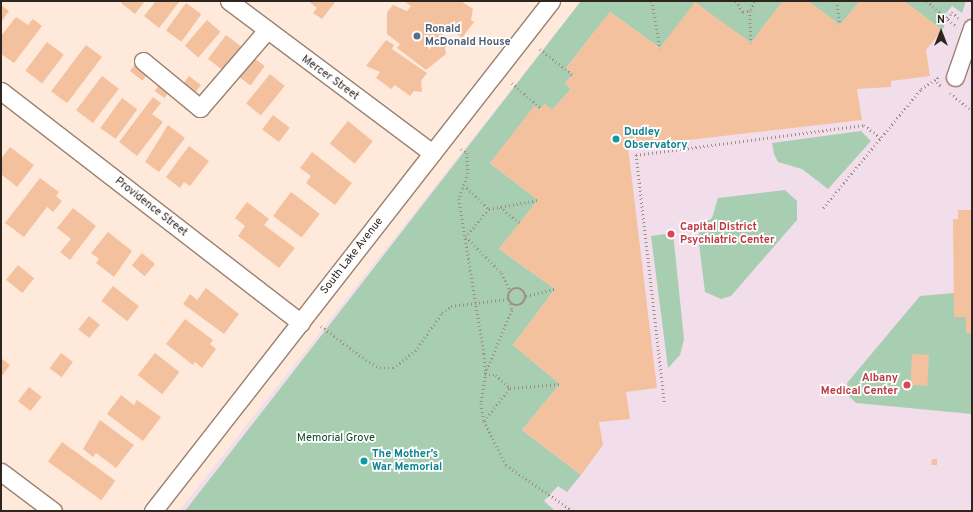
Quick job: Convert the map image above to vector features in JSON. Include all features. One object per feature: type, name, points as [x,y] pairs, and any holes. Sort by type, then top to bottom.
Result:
[{"type":"street","name":"Mercer Street","points":[[229,1],[432,153]]},
{"type":"street","name":"South Lake Avenue","points":[[153,511],[551,1]]},
{"type":"street","points":[[947,77],[972,28]]},
{"type":"street","points":[[143,61],[200,108],[267,30]]},
{"type":"street","name":"Providence Street","points":[[1,91],[301,323]]},
{"type":"street","points":[[1,472],[53,511]]},
{"type":"path","points":[[652,1],[660,48]]},
{"type":"path","points":[[736,1],[738,9],[750,11]]},
{"type":"path","points":[[751,42],[750,11],[755,1]]},
{"type":"path","points":[[837,1],[840,26]]},
{"type":"path","points":[[947,18],[952,12]]},
{"type":"path","points":[[540,49],[572,75]]},
{"type":"path","points":[[823,208],[921,89],[947,77]]},
{"type":"path","points":[[512,84],[541,108]]},
{"type":"path","points":[[664,402],[636,155],[864,125],[881,138]]},
{"type":"path","points":[[461,148],[467,153],[464,184],[459,199],[478,302],[485,375]]},
{"type":"path","points":[[464,184],[489,209]]},
{"type":"path","points":[[466,237],[489,209],[538,200]]},
{"type":"path","points":[[500,207],[520,223]]},
{"type":"path","points":[[466,237],[502,273],[510,291],[508,299],[512,310],[485,375],[480,404],[484,421],[506,465],[573,511]]},
{"type":"path","points":[[510,291],[518,288],[526,296]]},
{"type":"path","points":[[511,304],[522,304],[526,296],[555,289]]},
{"type":"path","points":[[321,326],[366,360],[380,368],[393,368],[414,351],[442,313],[452,306],[508,299]]},
{"type":"path","points":[[485,375],[496,375],[510,388]]},
{"type":"path","points":[[484,421],[510,388],[560,384]]},
{"type":"shaded area","name":"Capital District Psychiatric Center","points":[[581,1],[972,1],[972,511],[179,511]]},
{"type":"green space","name":"Memorial Grove","points":[[581,1],[783,1],[751,43],[695,3],[660,48],[610,12],[566,68],[573,75],[565,83],[571,89],[552,110],[545,104],[539,110],[535,106],[490,163],[538,200],[499,249],[555,289],[513,345],[560,384],[522,430],[581,475],[567,492],[558,486],[544,501],[555,511],[185,511]]},
{"type":"green space","points":[[808,1],[860,1],[840,25]]},
{"type":"green space","points":[[904,1],[966,1],[962,13],[952,6],[942,18],[945,25],[942,30]]},
{"type":"green space","points":[[861,131],[871,141],[828,189],[802,169],[778,162],[774,154],[772,143]]},
{"type":"green space","points":[[785,190],[797,201],[797,220],[731,296],[721,299],[705,292],[698,236],[703,224],[712,218],[718,198]]},
{"type":"green space","points":[[673,233],[684,339],[680,355],[668,368],[651,236]]},
{"type":"green space","points":[[954,293],[954,317],[966,317],[972,333],[972,414],[856,403],[849,396],[847,383],[920,296]]},
{"type":"building","points":[[123,1],[145,1],[135,14],[121,3]]},
{"type":"building","points":[[156,1],[180,1],[159,28],[144,16]]},
{"type":"building","points":[[308,1],[336,1],[322,19],[313,13],[317,8]]},
{"type":"building","name":"Ronald McDonald House","points":[[404,1],[461,1],[473,9],[471,20],[474,22],[462,38],[449,27],[442,34],[451,40],[445,48],[446,54],[426,70],[397,48],[400,44],[387,34],[387,12],[393,5],[407,11],[411,6]]},
{"type":"building","points":[[783,1],[808,1],[840,25],[860,1],[904,1],[942,30],[926,50],[930,76],[891,81],[891,87],[857,89],[862,120],[628,147],[657,388],[626,392],[630,419],[599,422],[603,445],[581,475],[522,430],[560,384],[513,345],[555,289],[499,249],[538,200],[490,163],[535,105],[539,110],[545,104],[552,110],[571,89],[565,83],[573,75],[566,68],[610,12],[660,48],[695,2],[751,43]]},
{"type":"building","points":[[186,3],[201,14],[181,42],[166,31]]},
{"type":"building","points":[[1,5],[9,11],[1,22]]},
{"type":"building","points":[[16,17],[28,25],[33,19],[42,26],[14,63],[1,54],[1,36]]},
{"type":"building","points":[[207,20],[221,32],[198,57],[185,46]]},
{"type":"building","points":[[226,35],[243,48],[225,72],[208,59]]},
{"type":"building","points":[[386,40],[394,45],[392,49],[427,73],[421,81],[422,92],[414,91],[410,96],[395,85],[391,89],[376,78],[380,72],[366,66]]},
{"type":"building","points":[[47,42],[64,55],[42,83],[25,71]]},
{"type":"building","points":[[86,45],[102,57],[67,103],[51,91]]},
{"type":"building","points":[[251,56],[265,66],[251,85],[237,75]]},
{"type":"building","points":[[136,63],[149,73],[142,81],[130,71]]},
{"type":"building","points":[[270,74],[285,86],[261,115],[246,104]]},
{"type":"building","points":[[102,76],[119,89],[93,123],[76,110]]},
{"type":"building","points":[[189,76],[201,85],[195,93],[183,84]]},
{"type":"building","points":[[161,82],[171,89],[165,98],[155,91]]},
{"type":"building","points":[[153,97],[161,103],[152,114],[163,122],[137,156],[119,142]]},
{"type":"building","points":[[122,98],[137,109],[116,139],[100,128]]},
{"type":"building","points":[[273,115],[290,128],[279,142],[262,129]]},
{"type":"building","points":[[348,121],[373,141],[355,164],[330,144]]},
{"type":"building","points":[[168,125],[185,138],[159,172],[145,162]]},
{"type":"building","points":[[189,146],[209,161],[190,186],[184,182],[180,188],[166,177]]},
{"type":"building","points":[[10,147],[34,165],[17,187],[1,174],[1,159]]},
{"type":"building","points":[[312,152],[352,183],[335,205],[306,183],[311,176],[300,168]]},
{"type":"building","points":[[40,178],[59,192],[56,196],[62,201],[53,212],[47,207],[24,237],[5,223]]},
{"type":"building","points":[[291,192],[320,214],[302,238],[273,216]]},
{"type":"building","points":[[247,202],[269,219],[264,225],[295,248],[279,268],[238,236],[245,226],[235,218]]},
{"type":"building","points":[[73,208],[96,226],[70,260],[60,252],[71,239],[57,228]]},
{"type":"building","points":[[958,210],[972,210],[972,333],[966,333],[966,317],[954,317],[953,219],[958,219]]},
{"type":"building","points":[[108,232],[132,251],[114,277],[96,263],[99,259],[91,253]]},
{"type":"building","points":[[142,253],[155,264],[145,276],[132,265]]},
{"type":"building","points":[[18,265],[34,278],[22,293],[6,280]]},
{"type":"building","points":[[113,286],[139,306],[127,321],[101,301]]},
{"type":"building","points":[[206,288],[239,314],[224,334],[183,304],[190,294],[197,300]]},
{"type":"building","points":[[89,316],[100,325],[89,338],[78,329]]},
{"type":"building","points":[[185,319],[213,340],[210,344],[216,349],[202,368],[195,362],[193,365],[166,344]]},
{"type":"building","points":[[61,353],[73,362],[62,377],[50,368]]},
{"type":"building","points":[[155,353],[179,372],[162,394],[138,375]]},
{"type":"building","points":[[912,354],[929,355],[927,386],[910,385]]},
{"type":"building","points":[[1,358],[10,365],[1,377]]},
{"type":"building","points":[[29,387],[42,397],[31,411],[18,401]]},
{"type":"building","points":[[121,395],[134,405],[137,400],[161,417],[143,441],[107,414]]},
{"type":"building","points":[[100,420],[134,445],[116,468],[96,453],[93,457],[83,449]]},
{"type":"building","points":[[62,442],[115,481],[101,500],[48,461]]},
{"type":"building","points":[[932,459],[937,459],[937,465],[931,465]]},
{"type":"place","name":"Ronald McDonald House","points":[[417,36]]},
{"type":"place","name":"Dudley Observatory","points":[[616,139]]},
{"type":"place","name":"Capital District Psychiatric Center","points":[[671,234]]},
{"type":"place","name":"Albany Medical Center","points":[[907,385]]},
{"type":"place","name":"The Mother’s War Memorial","points":[[364,461]]}]
